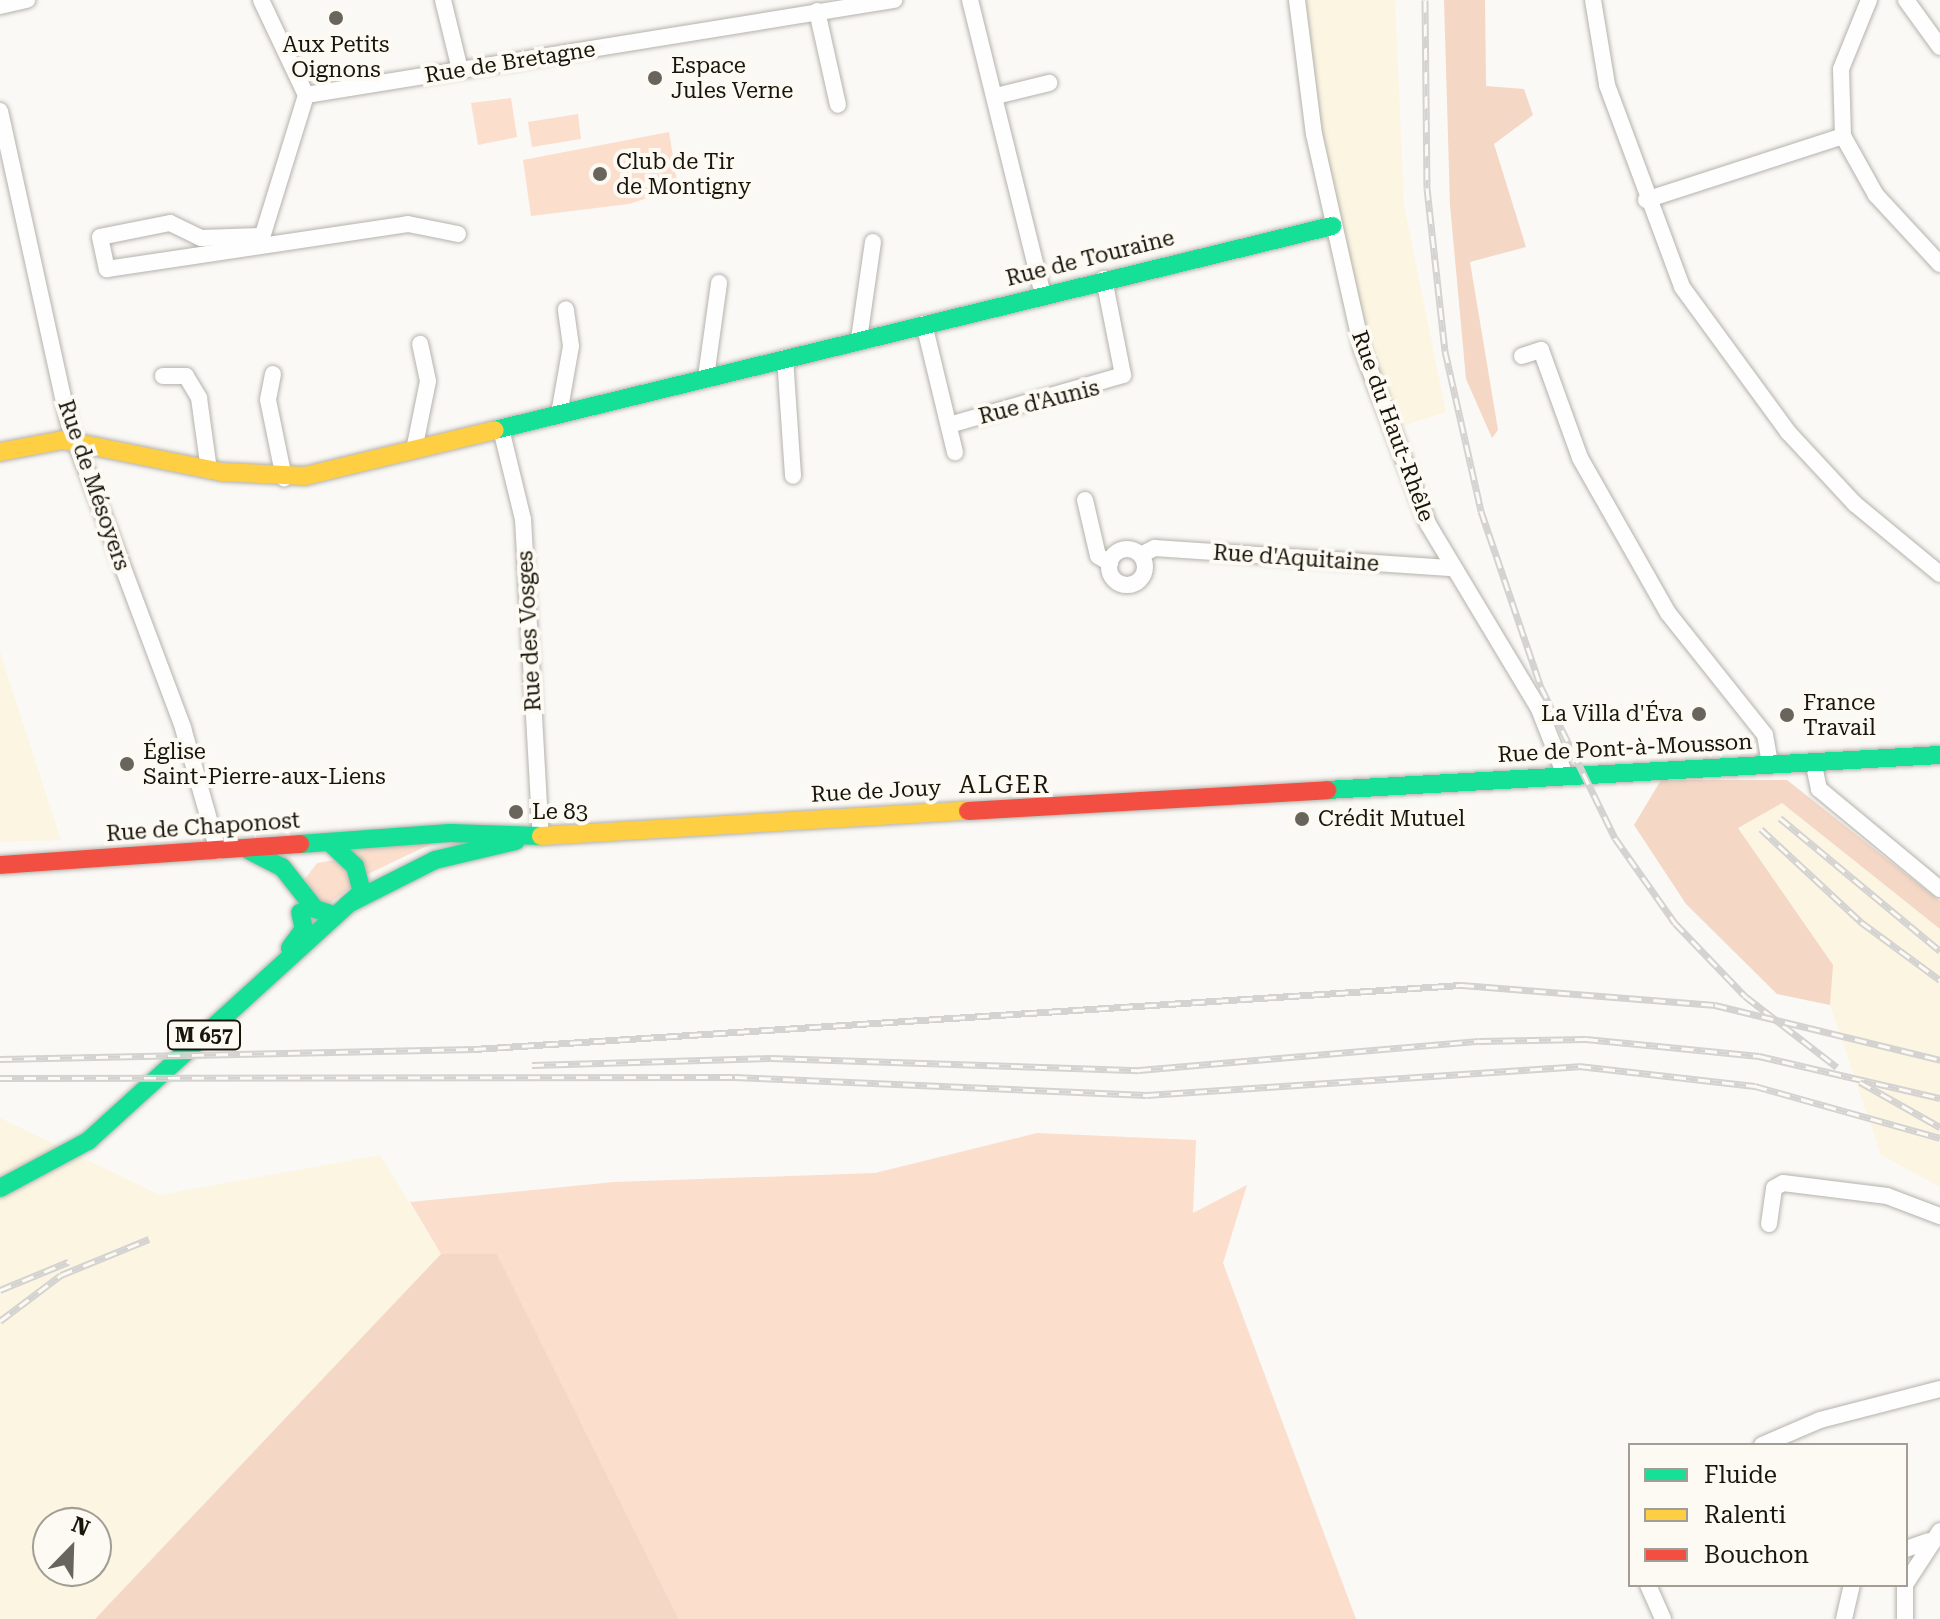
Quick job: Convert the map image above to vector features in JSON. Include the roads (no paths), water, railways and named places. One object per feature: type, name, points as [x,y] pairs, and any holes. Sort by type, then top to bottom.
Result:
[{"type":"main road","name":"Rue de Touraine","points":[[0,452],[76,443],[209,470],[284,478],[414,450],[1104,279],[1332,226]]},
{"type":"main road","name":"Rue de Pont-à-Mousson","points":[[1312,789],[1940,755]]},
{"type":"main road","name":"Rue de Jouy","points":[[409,837],[491,831],[541,836],[1312,789]]},
{"type":"main road","name":"Rue de Jouy","points":[[0,1188],[68,1156],[362,892],[368,878],[415,854],[491,831]]},
{"type":"main road","points":[[247,849],[294,886],[315,909],[340,910],[435,860],[541,836]]},
{"type":"main road","name":"Rue de Chaponost","points":[[0,865],[409,837]]},
{"type":"main road","points":[[294,886],[329,842],[355,866],[362,892]]},
{"type":"main road","points":[[259,984],[304,929],[294,886]]},
{"type":"street","points":[[0,6],[27,0]]},
{"type":"street","points":[[260,240],[306,95],[261,0]]},
{"type":"street","points":[[443,0],[460,70]]},
{"type":"street","name":"Rue de Bretagne","points":[[306,95],[894,0]]},
{"type":"street","points":[[970,0],[1043,294]]},
{"type":"street","name":"Rue du Haut-Rhêle","points":[[1297,0],[1332,226],[1366,363],[1415,494],[1452,568],[1539,709],[1565,775]]},
{"type":"street","points":[[1593,0],[1607,85],[1646,200],[1682,287],[1767,409],[1855,504],[1940,574]]},
{"type":"street","points":[[1869,0],[1841,69],[1843,136],[1876,195],[1940,264]]},
{"type":"street","points":[[1906,0],[1940,47]]},
{"type":"street","points":[[817,11],[838,105]]},
{"type":"street","points":[[996,96],[1049,83]]},
{"type":"street","name":"Rue de Mésoyers","points":[[0,111],[76,443],[183,728],[218,851]]},
{"type":"street","points":[[1646,200],[1843,136]]},
{"type":"street","points":[[204,246],[170,223],[100,237],[107,269],[204,246],[408,224],[458,234]]},
{"type":"street","points":[[859,339],[873,242]]},
{"type":"street","name":"Rue d'Aunis","points":[[949,425],[1123,375],[1104,279]]},
{"type":"street","points":[[706,377],[719,283]]},
{"type":"street","points":[[559,414],[571,346],[566,309]]},
{"type":"street","name":"Rue d'Aunis","points":[[924,324],[955,452]]},
{"type":"street","points":[[414,450],[428,381],[420,344]]},
{"type":"street","points":[[1522,356],[1541,350],[1594,483],[1668,613],[1765,735],[1770,764]]},
{"type":"street","points":[[785,358],[793,476]]},
{"type":"street","points":[[273,374],[268,400],[284,478]]},
{"type":"street","points":[[163,376],[186,376],[199,398],[209,470]]},
{"type":"street","name":"Rue des Vosges","points":[[501,429],[523,519],[541,836]]},
{"type":"street","points":[[1085,500],[1098,556],[1110,563],[1113,578],[1130,585],[1143,575],[1141,555]]},
{"type":"street","name":"Rue d'Aquitaine","points":[[1110,563],[1121,550],[1141,555],[1155,548],[1452,568]]},
{"type":"street","points":[[1813,761],[1819,789],[1940,889]]},
{"type":"street","points":[[1769,1224],[1774,1188],[1783,1183],[1887,1196],[1940,1216]]},
{"type":"street","points":[[1767,1443],[1820,1420],[1940,1389]]},
{"type":"street","points":[[1908,1548],[1934,1536]]},
{"type":"street","points":[[1908,1581],[1934,1536]]},
{"type":"street","points":[[1649,1587],[1663,1619]]},
{"type":"street","points":[[1844,1619],[1852,1587]]},
{"type":"street","points":[[1905,1619],[1906,1587]]},
{"type":"railway","points":[[1425,0],[1427,188],[1445,351],[1481,511],[1541,687],[1615,838],[1675,923],[1745,996],[1837,1067]]},
{"type":"railway","points":[[1780,818],[1940,951]]},
{"type":"railway","points":[[1761,829],[1861,922],[1940,980]]},
{"type":"railway","points":[[0,1059],[474,1049],[1462,985],[1715,1005],[1940,1060]]},
{"type":"railway","points":[[532,1065],[771,1058],[1139,1070],[1479,1041],[1586,1039],[1759,1056],[1940,1098]]},
{"type":"railway","points":[[0,1078],[735,1077],[1147,1095],[1579,1066],[1755,1086],[1940,1138]]},
{"type":"railway","points":[[1860,1082],[1940,1127]]},
{"type":"railway","points":[[0,1321],[61,1275],[149,1239]]},
{"type":"railway","points":[[0,1290],[68,1262]]},
{"type":"place","name":"Aux Petits Oignons","points":[[336,18]]},
{"type":"place","name":"Espace Jules Verne","points":[[655,78]]},
{"type":"place","name":"Club de Tir de Montigny","points":[[600,174]]},
{"type":"place","name":"La Villa d'Éva","points":[[1699,714]]},
{"type":"place","name":"France Travail","points":[[1787,715]]},
{"type":"place","name":"Église Saint-Pierre-aux-Liens","points":[[127,764]]},
{"type":"place","name":"Le 83","points":[[516,812]]},
{"type":"place","name":"Crédit Mutuel","points":[[1302,819]]},
{"type":"district","name":"ALGER","points":[[1005,786]]}]
